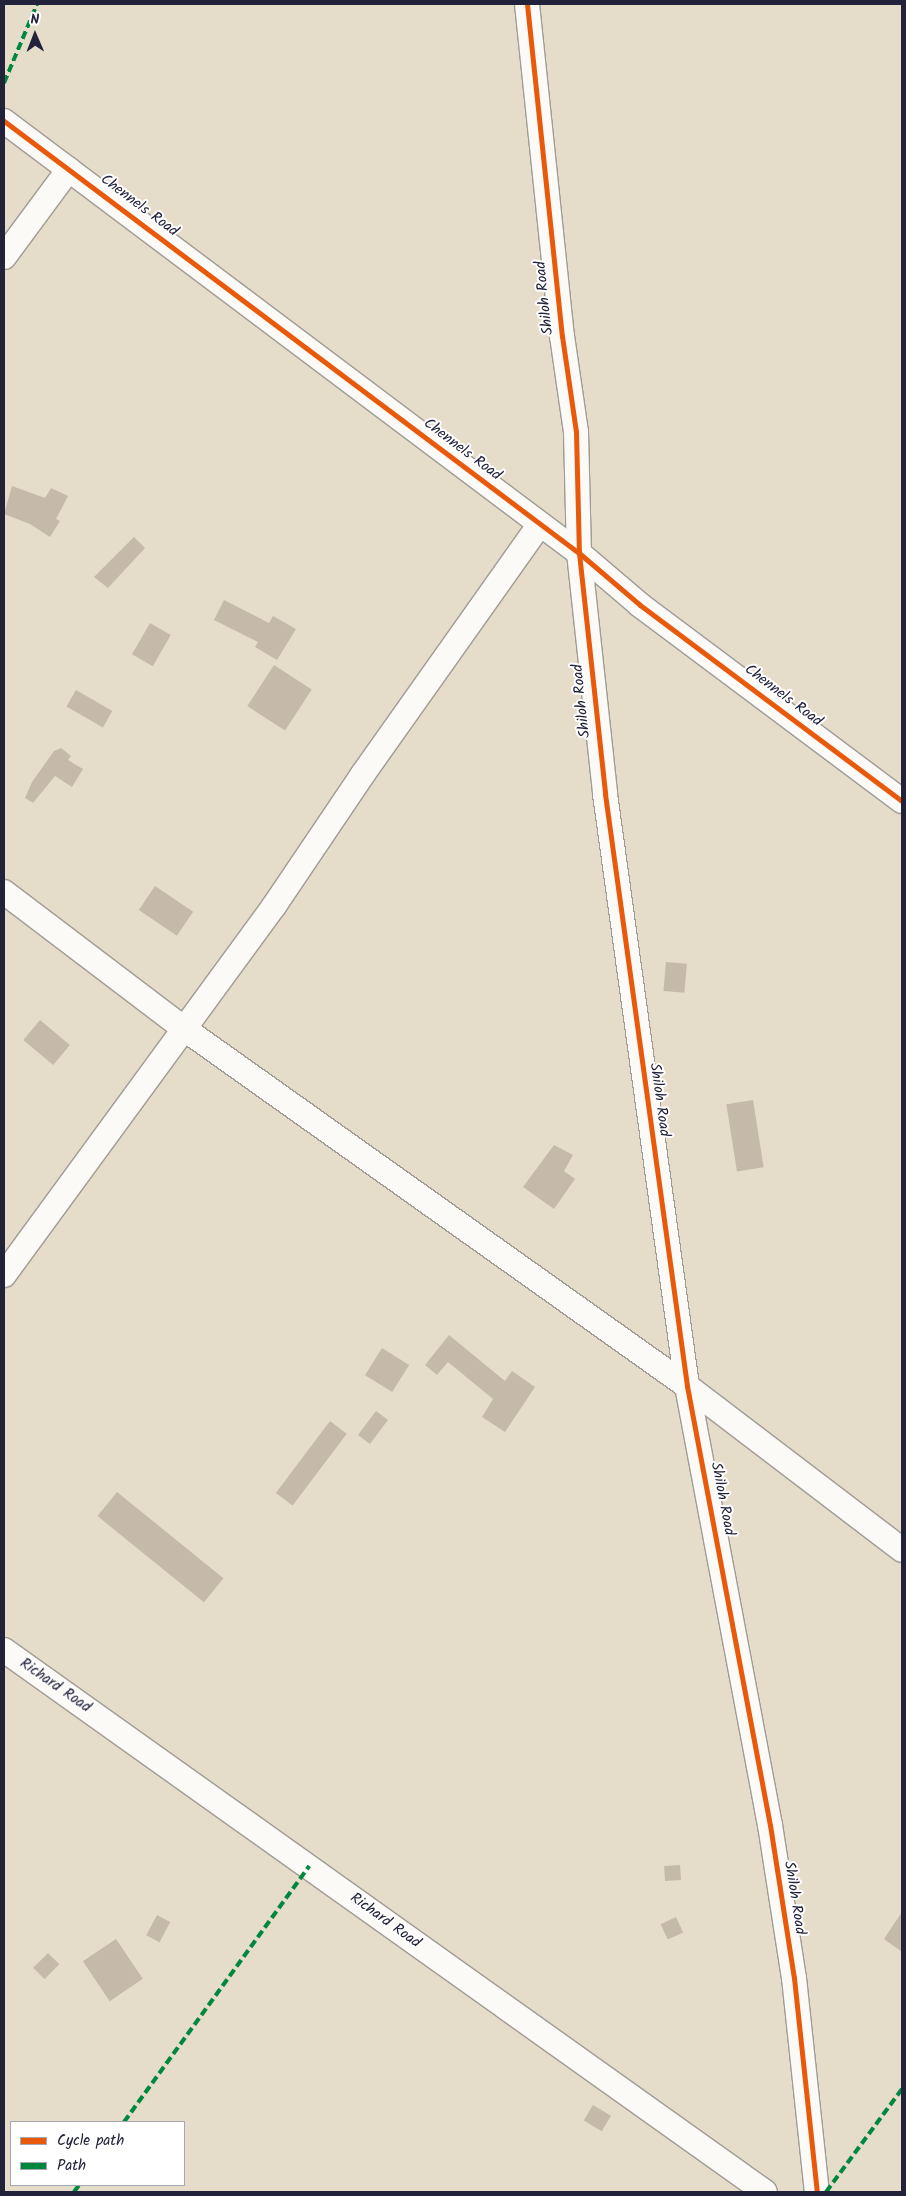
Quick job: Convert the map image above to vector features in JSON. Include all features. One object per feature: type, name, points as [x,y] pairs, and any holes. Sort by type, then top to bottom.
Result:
[{"type":"street","name":"Shiloh Road","points":[[527,4],[562,336],[576,432],[579,552],[606,804],[687,1386],[770,1825],[794,1978],[817,2192]]},
{"type":"street","name":"Chennels Road","points":[[4,121],[579,552],[640,605],[902,801]]},
{"type":"street","points":[[4,257],[69,169]]},
{"type":"street","points":[[4,1275],[186,1030],[540,524]]},
{"type":"street","points":[[4,892],[186,1030],[687,1386],[902,1550]]},
{"type":"street","name":"Richard Road","points":[[4,1650],[765,2192]]},
{"type":"building","points":[[12,486],[45,498],[51,488],[68,496],[56,519],[60,521],[50,537],[30,524],[4,514]]},
{"type":"building","points":[[134,537],[145,548],[108,588],[94,577]]},
{"type":"building","points":[[224,600],[269,623],[273,616],[296,629],[277,660],[255,647],[258,642],[214,620]]},
{"type":"building","points":[[150,623],[171,635],[153,666],[132,654]]},
{"type":"building","points":[[274,665],[312,690],[285,731],[247,706]]},
{"type":"building","points":[[76,690],[112,711],[103,727],[66,706]]},
{"type":"building","points":[[61,748],[71,756],[68,760],[83,769],[72,787],[55,776],[33,803],[25,798],[32,782],[54,751]]},
{"type":"building","points":[[155,886],[193,912],[177,936],[139,910]]},
{"type":"building","points":[[666,962],[687,964],[684,993],[663,991]]},
{"type":"building","points":[[40,1020],[70,1045],[53,1065],[23,1040]]},
{"type":"building","points":[[753,1100],[764,1167],[737,1171],[726,1104]]},
{"type":"building","points":[[554,1145],[573,1155],[564,1171],[575,1179],[554,1209],[523,1187]]},
{"type":"building","points":[[449,1335],[505,1381],[512,1371],[535,1387],[505,1432],[482,1417],[493,1399],[448,1362],[437,1375],[425,1365]]},
{"type":"building","points":[[382,1348],[409,1365],[392,1392],[365,1375]]},
{"type":"building","points":[[376,1411],[388,1420],[370,1444],[358,1435]]},
{"type":"building","points":[[330,1421],[347,1434],[293,1506],[276,1493]]},
{"type":"building","points":[[117,1492],[223,1578],[204,1602],[97,1516]]},
{"type":"building","points":[[680,1865],[681,1880],[665,1881],[664,1866]]},
{"type":"building","points":[[902,1912],[902,1952],[884,1939]]},
{"type":"building","points":[[157,1915],[170,1922],[159,1942],[146,1935]]},
{"type":"building","points":[[676,1917],[683,1932],[668,1940],[661,1924]]},
{"type":"building","points":[[116,1939],[143,1979],[110,2001],[83,1961]]},
{"type":"building","points":[[48,1953],[59,1964],[44,1979],[33,1968]]},
{"type":"building","points":[[593,2105],[611,2116],[602,2131],[584,2120]]},
{"type":"marked path","points":[[4,83],[37,4]]},
{"type":"marked path","points":[[125,2121],[309,1866]]},
{"type":"marked path","points":[[826,2192],[902,2089]]},
{"type":"marked path","points":[[74,2192],[78,2186]]},
{"type":"cycle path","points":[[527,4],[562,336],[576,432],[579,553],[605,794],[687,1386],[770,1825],[794,1978],[817,2192]]},
{"type":"cycle path","points":[[4,121],[579,553],[640,605],[902,801]]}]
